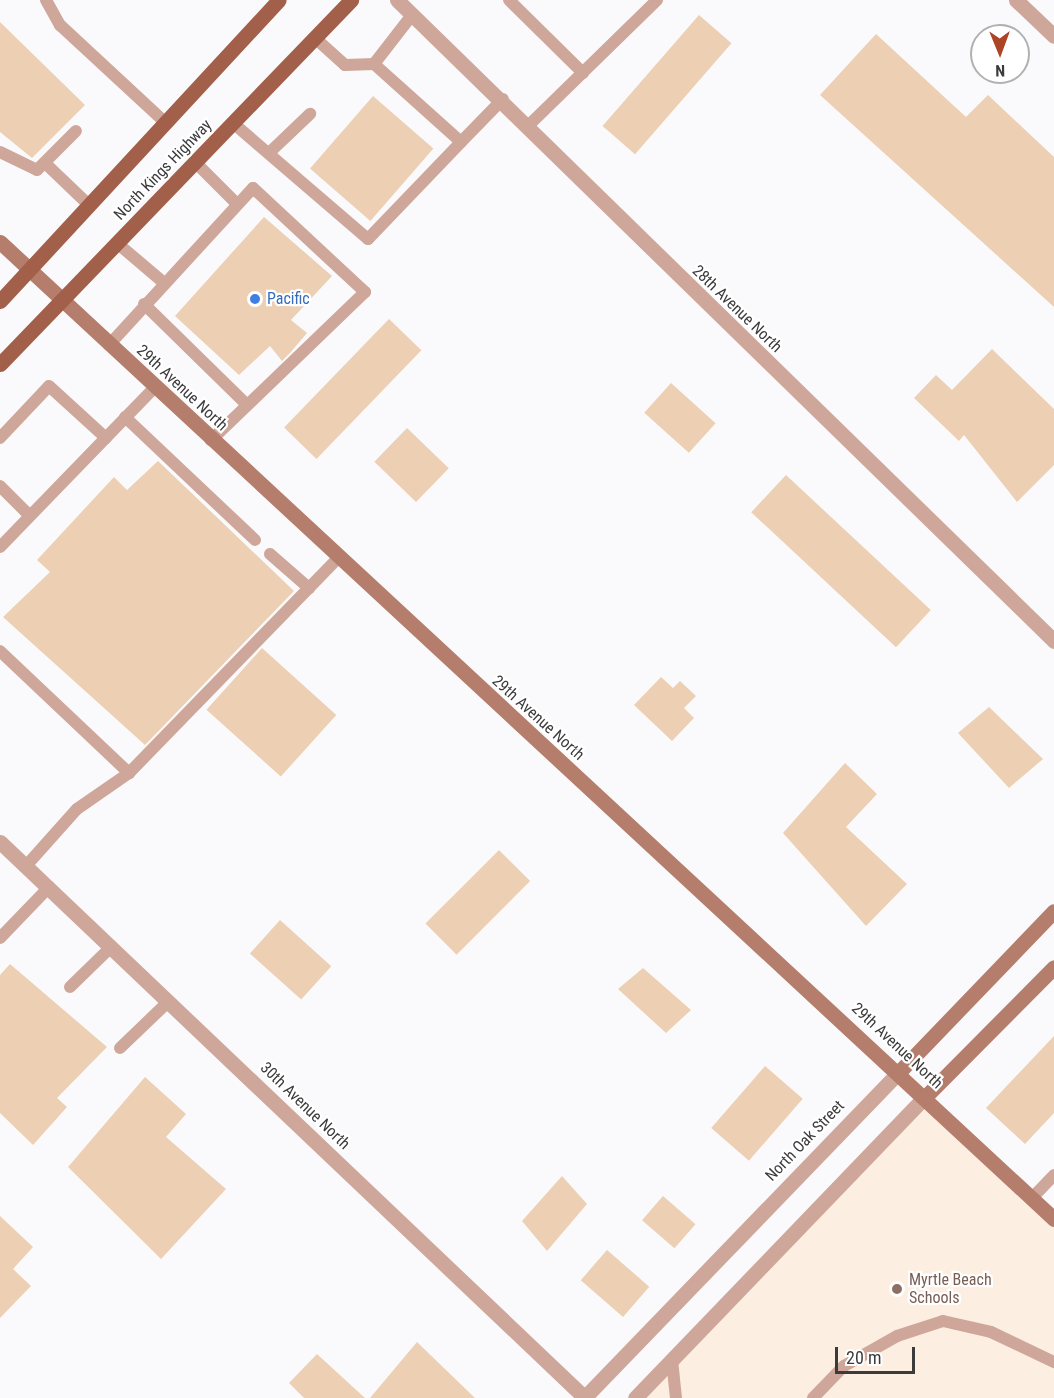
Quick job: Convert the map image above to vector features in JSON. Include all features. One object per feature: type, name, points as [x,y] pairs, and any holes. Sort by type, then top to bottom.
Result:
[{"type":"main road","name":"North Kings Highway","points":[[0,301],[30,272],[279,0]]},
{"type":"main road","name":"North Kings Highway","points":[[0,364],[351,0]]},
{"type":"main road","name":"29th Avenue North","points":[[0,242],[337,559],[898,1072],[1054,1219]]},
{"type":"main road","name":"North Oak Street","points":[[898,1072],[1054,911]]},
{"type":"main road","points":[[925,1097],[1054,967]]},
{"type":"street","name":"28th Avenue North","points":[[397,0],[503,99],[649,249],[1054,641]]},
{"type":"street","points":[[1016,0],[1054,36]]},
{"type":"street","name":"30th Avenue North","points":[[0,842],[585,1398]]},
{"type":"street","name":"North Oak Street","points":[[585,1398],[898,1072]]},
{"type":"street","points":[[634,1398],[925,1097]]},
{"type":"lane","points":[[46,0],[60,24],[166,123]]},
{"type":"lane","points":[[509,0],[583,73]]},
{"type":"lane","points":[[529,125],[657,0]]},
{"type":"lane","points":[[374,64],[412,15]]},
{"type":"lane","points":[[315,38],[345,65],[374,64],[461,142]]},
{"type":"lane","points":[[233,123],[368,239],[503,99]]},
{"type":"lane","points":[[269,153],[310,114]]},
{"type":"lane","points":[[3,161],[37,170],[76,132]]},
{"type":"lane","points":[[195,162],[236,203]]},
{"type":"lane","points":[[45,163],[90,206]]},
{"type":"lane","points":[[109,345],[236,203],[253,188],[365,292],[211,440]]},
{"type":"lane","points":[[117,243],[164,282]]},
{"type":"lane","points":[[144,304],[247,405]]},
{"type":"lane","points":[[0,438],[49,386],[106,438]]},
{"type":"lane","points":[[0,547],[155,387]]},
{"type":"lane","points":[[125,417],[255,540]]},
{"type":"lane","points":[[0,486],[30,516]]},
{"type":"lane","points":[[270,554],[309,588]]},
{"type":"lane","points":[[26,866],[77,809],[129,773],[337,559]]},
{"type":"lane","points":[[0,651],[129,773]]},
{"type":"lane","points":[[0,938],[49,887]]},
{"type":"lane","points":[[70,987],[111,947]]},
{"type":"lane","points":[[120,1048],[169,1001]]},
{"type":"lane","points":[[1032,1198],[1054,1175]]},
{"type":"lane","points":[[813,1398],[844,1366],[897,1336],[943,1322],[991,1332],[1054,1362]]},
{"type":"lane","points":[[672,1360],[676,1398]]},
{"type":"shaded area","name":"Myrtle Beach Schools","points":[[925,1097],[1054,1219],[1054,1398],[635,1398]]},
{"type":"building","points":[[699,15],[731,43],[635,154],[603,126]]},
{"type":"building","points":[[0,22],[85,105],[32,158],[0,132]]},
{"type":"building","points":[[876,34],[966,117],[988,95],[1054,157],[1054,307],[820,95]]},
{"type":"building","points":[[373,96],[433,148],[370,221],[310,168]]},
{"type":"building","points":[[264,217],[332,276],[291,320],[307,333],[290,353],[282,361],[270,346],[239,375],[175,316]]},
{"type":"building","points":[[389,319],[421,350],[316,459],[284,428]]},
{"type":"building","points":[[992,349],[1054,409],[1054,465],[1017,502],[964,435],[959,441],[914,398],[936,375],[952,390]]},
{"type":"building","points":[[671,383],[716,423],[689,453],[644,413]]},
{"type":"building","points":[[407,428],[449,468],[416,502],[374,462]]},
{"type":"building","points":[[158,461],[294,591],[145,745],[3,617],[50,572],[37,560],[114,477],[127,490]]},
{"type":"building","points":[[786,475],[931,610],[896,647],[751,512]]},
{"type":"building","points":[[262,648],[336,715],[281,777],[206,710]]},
{"type":"building","points":[[661,677],[673,688],[680,681],[696,696],[684,708],[694,718],[672,741],[634,705]]},
{"type":"building","points":[[989,707],[1043,759],[1009,788],[958,733]]},
{"type":"building","points":[[845,763],[877,794],[846,827],[907,884],[866,926],[783,833]]},
{"type":"building","points":[[499,850],[530,881],[457,955],[425,924]]},
{"type":"building","points":[[280,920],[331,966],[301,1000],[250,953]]},
{"type":"building","points":[[10,964],[107,1047],[57,1098],[67,1107],[33,1145],[0,1113],[0,975]]},
{"type":"building","points":[[643,968],[691,1010],[666,1033],[618,989]]},
{"type":"building","points":[[1054,1036],[1054,1113],[1025,1144],[986,1108]]},
{"type":"building","points":[[765,1066],[803,1099],[749,1161],[711,1128]]},
{"type":"building","points":[[145,1077],[186,1114],[166,1137],[226,1189],[161,1259],[68,1167]]},
{"type":"building","points":[[562,1176],[587,1204],[547,1251],[522,1221]]},
{"type":"building","points":[[663,1196],[695,1224],[674,1248],[642,1220]]},
{"type":"building","points":[[0,1216],[33,1247],[13,1269],[31,1286],[0,1318]]},
{"type":"building","points":[[607,1250],[649,1287],[623,1317],[581,1280]]},
{"type":"building","points":[[417,1342],[475,1398],[370,1398]]},
{"type":"building","points":[[317,1354],[365,1398],[304,1398],[289,1383]]},
{"type":"place","name":"Pacific","points":[[255,299]]},
{"type":"place","name":"Myrtle Beach Schools","points":[[897,1289]]}]
